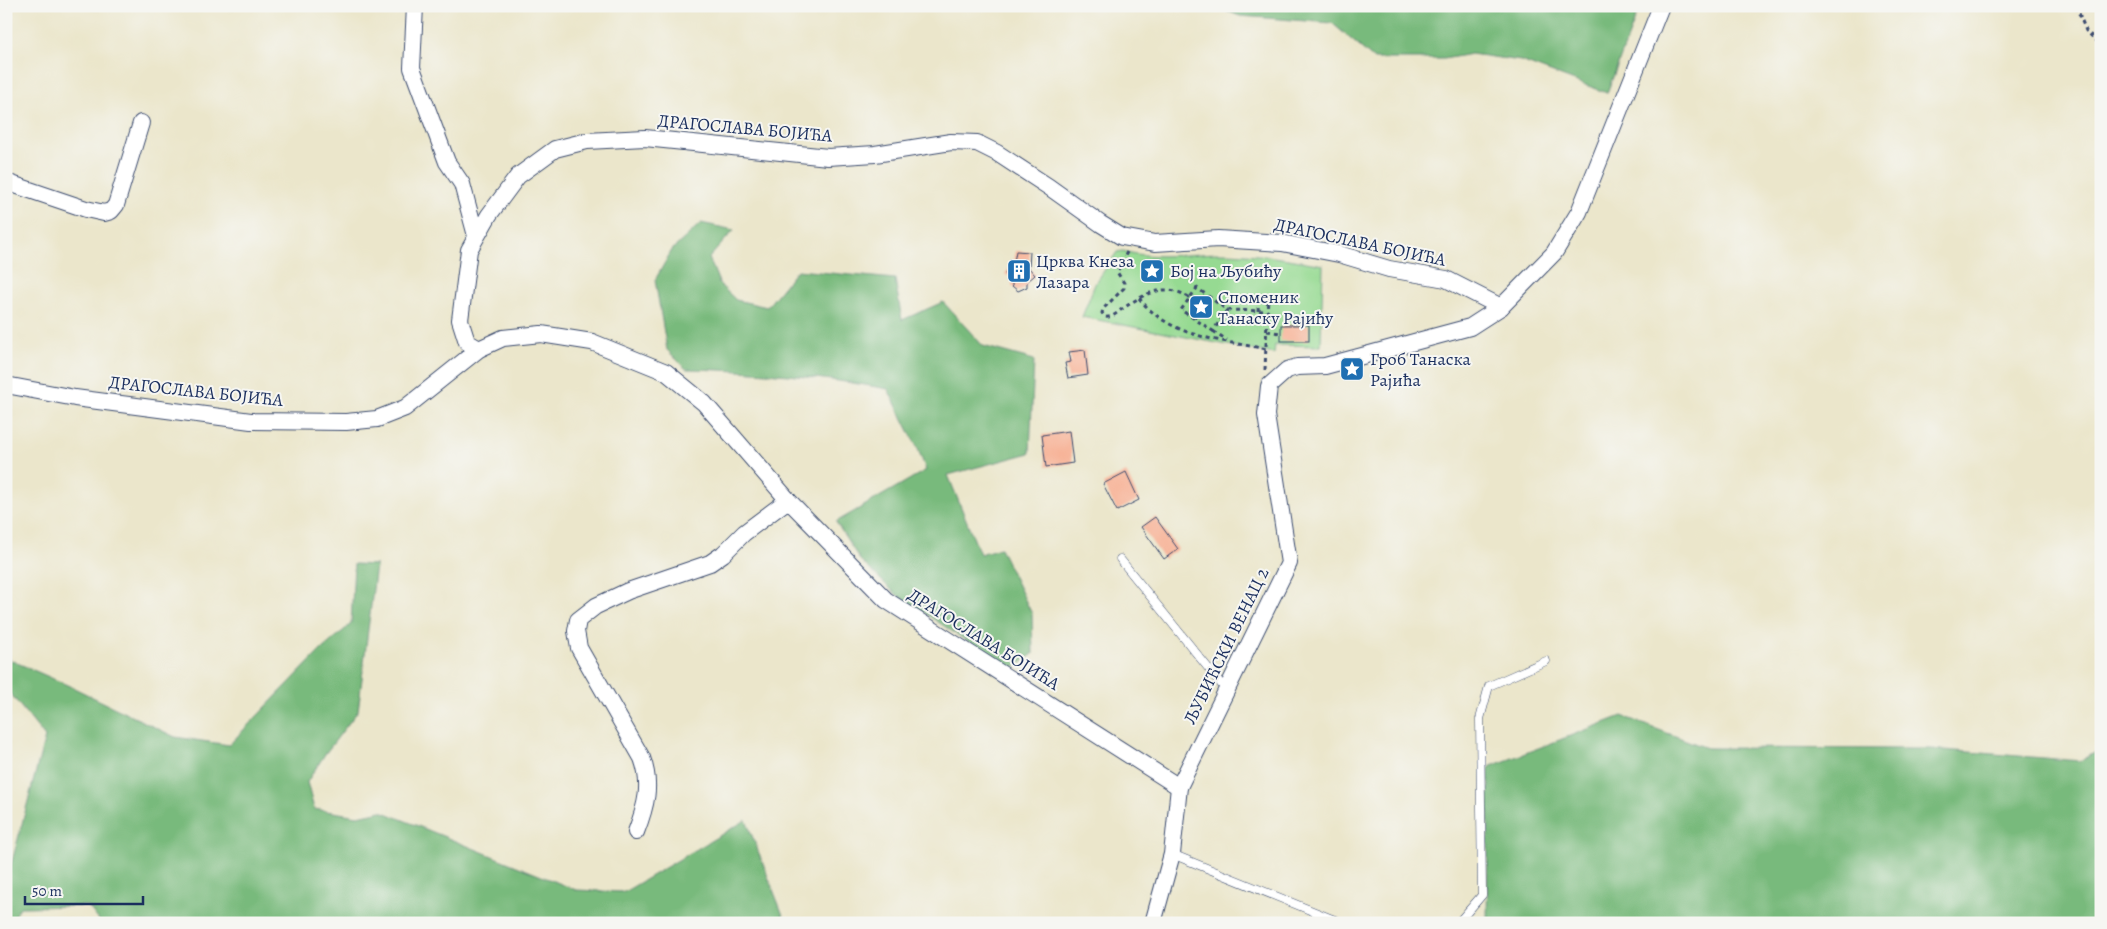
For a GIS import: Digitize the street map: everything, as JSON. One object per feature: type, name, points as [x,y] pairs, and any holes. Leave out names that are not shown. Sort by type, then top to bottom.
[{"type":"street","points":[[415,6],[412,68],[447,162],[462,184],[476,236]]},
{"type":"street","points":[[1269,386],[1287,370],[1297,367],[1325,366],[1470,327],[1501,307],[1554,253],[1579,212],[1661,6]]},
{"type":"street","points":[[6,182],[86,209],[104,213],[111,211],[116,205],[141,123]]},
{"type":"street","name":"ДРАГОСЛАВА БОЈИЋА","points":[[480,349],[467,342],[460,320],[469,250],[476,236],[518,176],[555,149],[587,141],[645,138],[828,157],[875,154],[952,142],[977,144],[997,153],[1101,224],[1131,239],[1155,243],[1218,239],[1282,243],[1339,254],[1389,269],[1446,279],[1501,307]]},
{"type":"street","name":"ДРАГОСЛАВА БОЈИЋА","points":[[6,385],[75,398],[242,420],[346,422],[377,419],[405,408],[480,349],[503,338],[541,334],[592,342],[666,372],[704,403],[788,500],[886,600],[1179,786]]},
{"type":"street","name":"ЉУБИЋСКИ ВЕНАЦ 2","points":[[1153,923],[1172,854],[1179,786],[1289,563],[1266,415],[1269,386]]},
{"type":"street","points":[[636,832],[646,806],[648,794],[646,769],[642,758],[578,648],[576,631],[578,620],[596,606],[620,595],[710,562],[723,554],[744,534],[788,500]]},
{"type":"lane","points":[[1120,559],[1226,690]]},
{"type":"lane","points":[[1458,923],[1482,895],[1480,719],[1489,686],[1546,661]]},
{"type":"lane","points":[[1172,854],[1342,923]]},
{"type":"path","points":[[2076,6],[2086,31],[2101,45]]},
{"type":"path","points":[[1131,239],[1117,272],[1124,288],[1103,309],[1103,315],[1110,318],[1139,298],[1168,289],[1190,298]]},
{"type":"path","points":[[1229,342],[1181,310],[1197,288],[1226,310],[1268,311]]},
{"type":"path","points":[[1258,311],[1259,294]]},
{"type":"path","points":[[1268,294],[1264,380],[1269,386]]},
{"type":"path","points":[[1203,306],[1209,297]]},
{"type":"path","points":[[1139,298],[1154,314],[1176,328],[1192,334],[1266,349]]},
{"type":"path","points":[[1194,318],[1200,310]]},
{"type":"path","points":[[1213,330],[1226,310]]},
{"type":"path","points":[[1267,332],[1280,333]]},
{"type":"green space","points":[[1214,6],[1640,6],[1607,93],[1521,61],[1471,54],[1444,59],[1374,59],[1332,23],[1240,16]]},
{"type":"green space","points":[[701,223],[734,230],[709,258],[720,285],[736,300],[767,307],[797,270],[895,279],[902,320],[943,302],[983,346],[1034,360],[1030,453],[948,475],[980,554],[1000,548],[1032,614],[1033,654],[1011,670],[897,595],[860,560],[836,522],[926,470],[918,449],[888,389],[787,375],[686,369],[667,350],[655,280],[672,250]]},
{"type":"green space","points":[[1123,251],[1159,256],[1219,253],[1246,254],[1323,265],[1321,346],[1275,345],[1274,354],[1082,317],[1095,284],[1117,252]]},
{"type":"green space","points":[[354,564],[376,565],[358,711],[325,754],[307,782],[314,809],[358,816],[381,811],[576,890],[624,892],[746,820],[786,923],[101,923],[88,906],[20,907],[10,923],[6,923],[6,884],[45,737],[9,692],[6,691],[6,658],[74,688],[175,737],[229,745],[321,650],[351,624]]},
{"type":"green space","points":[[1622,716],[1707,748],[1931,749],[2081,761],[2101,749],[2101,923],[1487,923],[1489,767]]},
{"type":"building","name":"Црква Кнеза Лазара","points":[[1016,251],[1030,252],[1029,268],[1035,275],[1027,282],[1027,287],[1018,291],[1012,286],[1012,278],[1005,274],[1014,262]]},
{"type":"building","points":[[1281,325],[1309,325],[1309,341],[1281,341]]},
{"type":"building","points":[[1085,350],[1088,375],[1068,378],[1065,363],[1071,362],[1069,352]]},
{"type":"building","points":[[1069,431],[1073,463],[1046,467],[1042,435]]},
{"type":"building","points":[[1126,472],[1139,500],[1117,511],[1103,484]]},
{"type":"building","points":[[1155,517],[1178,549],[1164,559],[1141,527]]},
{"type":"place","name":"Црква Кнеза Лазара","points":[[1019,271]]},
{"type":"place","name":"Бој на Љубићу","points":[[1152,271]]},
{"type":"place","name":"Споменик Танаску Рајићу","points":[[1201,307]]},
{"type":"place","name":"Гроб Танаска Рајића","points":[[1352,369]]}]
